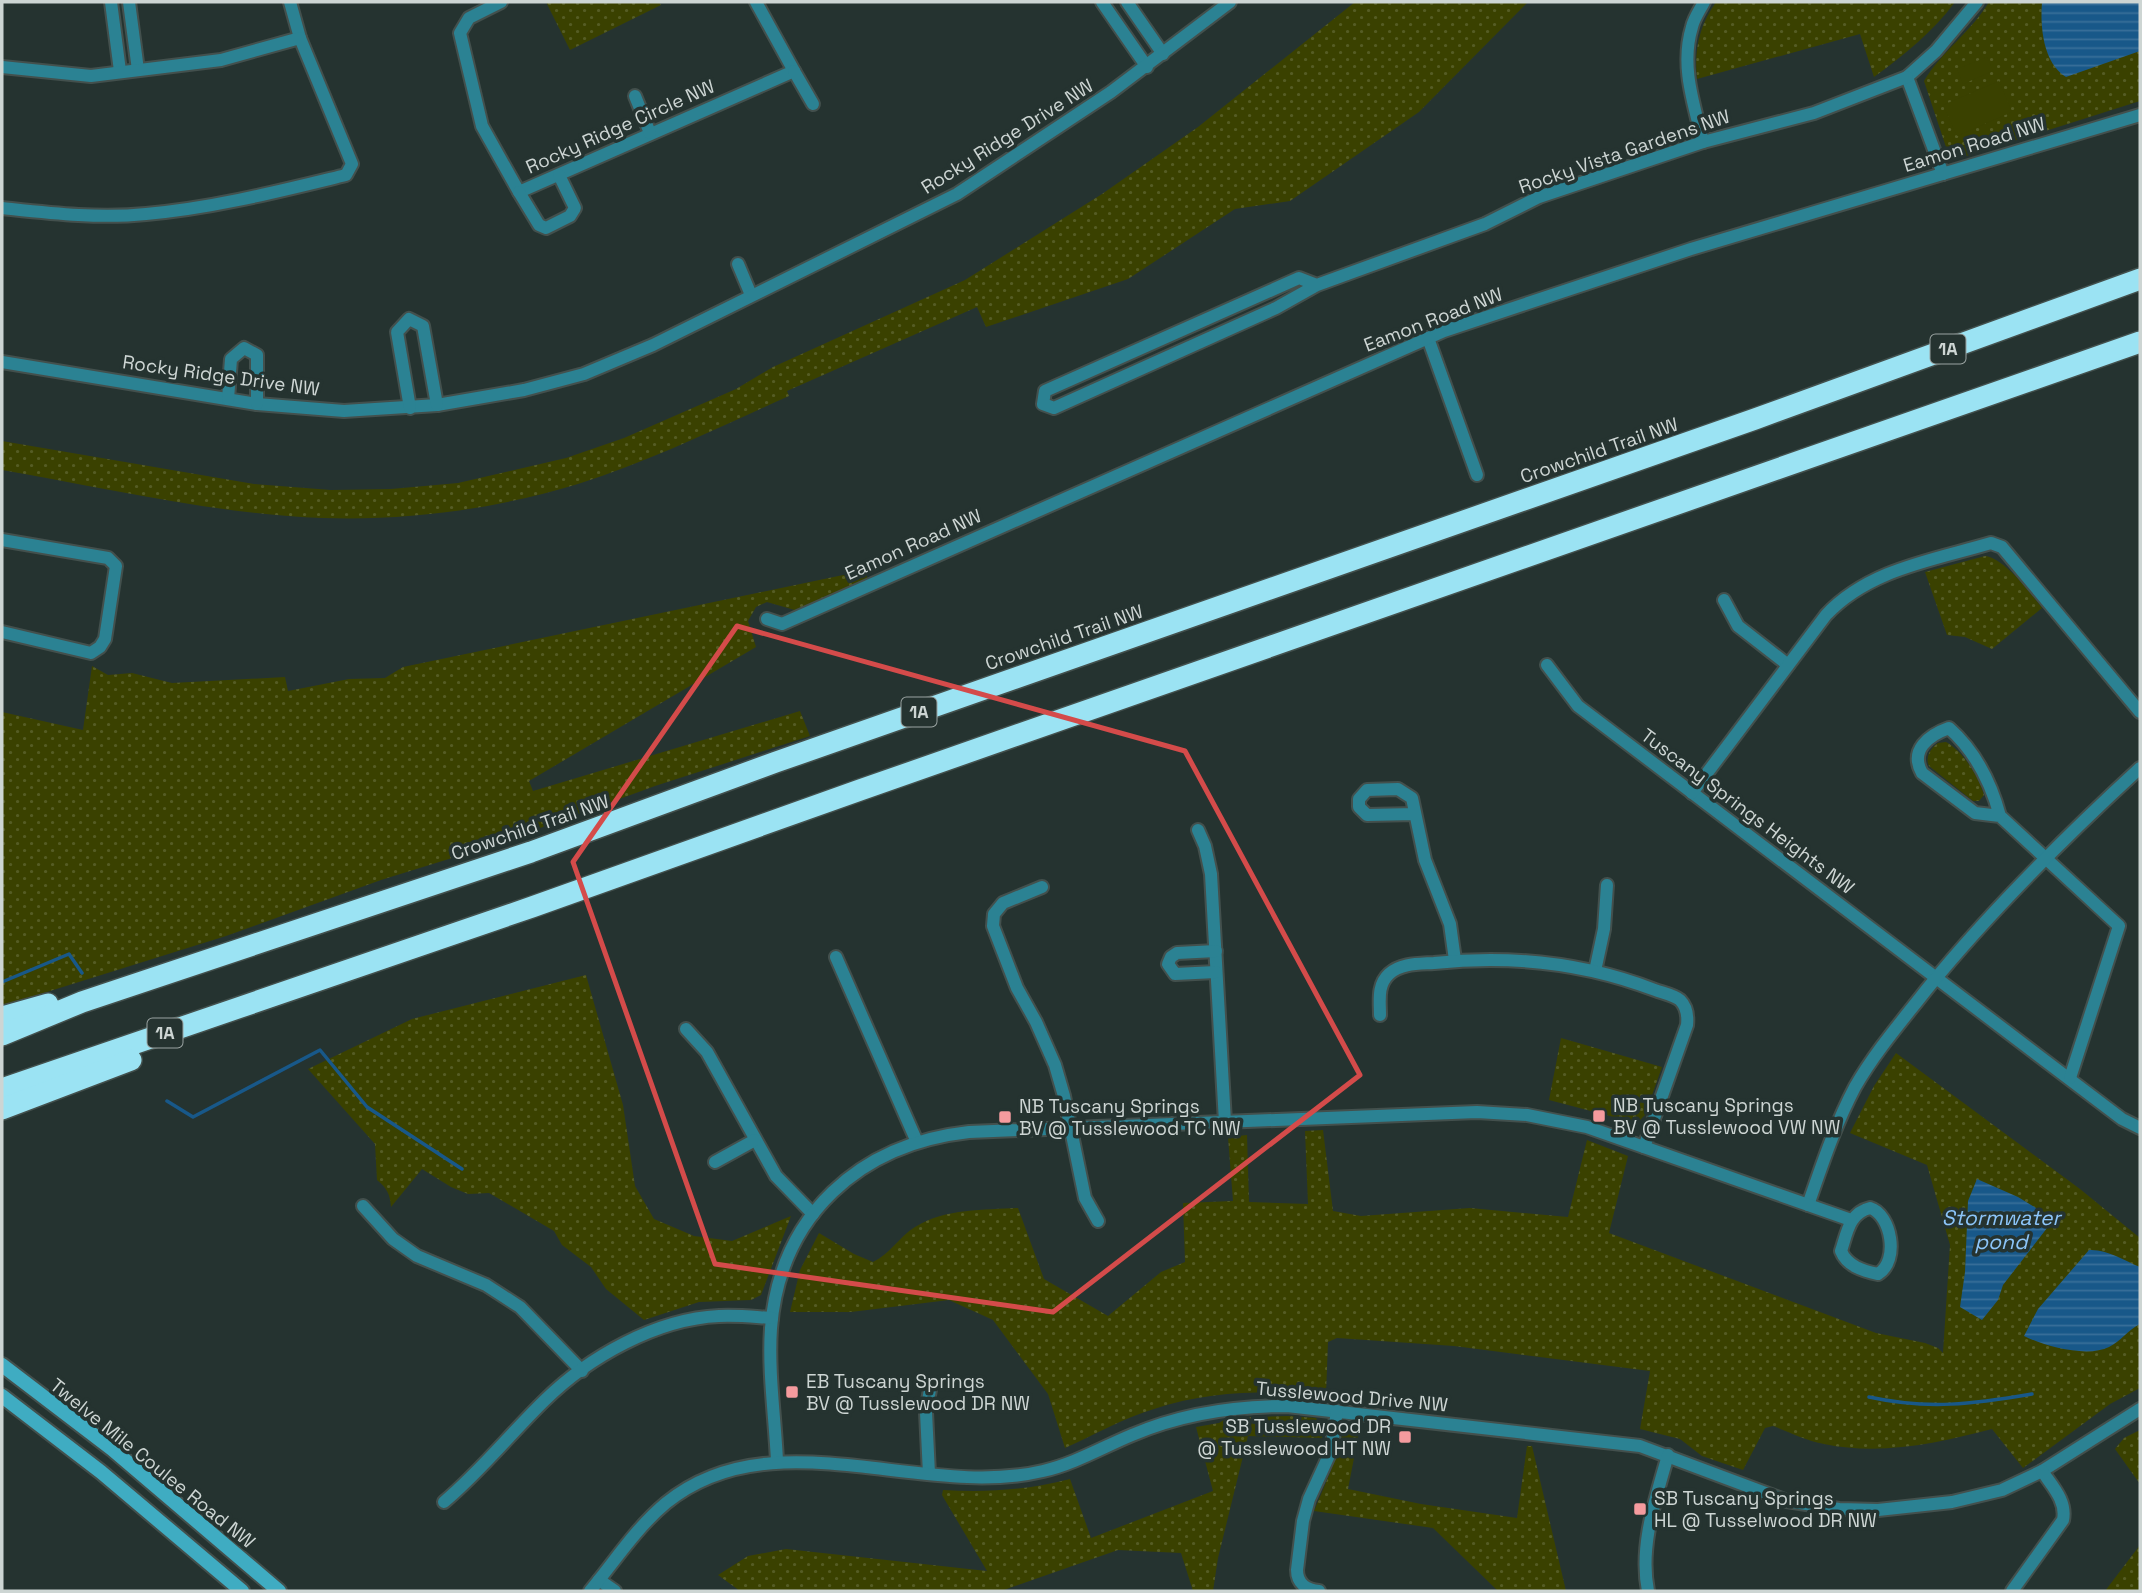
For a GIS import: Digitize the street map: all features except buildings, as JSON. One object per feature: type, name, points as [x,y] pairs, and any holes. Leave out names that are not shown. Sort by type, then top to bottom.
[{"type":"highway","name":"Crowchild Trail NW","points":[[2,1035],[82,1002],[531,852],[776,762],[1730,428],[2135,279]]},
{"type":"highway","name":"1A","points":[[2,1089],[329,978],[2140,342]]},
{"type":"highway","points":[[2,1109],[308,993],[329,978]]},
{"type":"highway","points":[[2,1017],[40,1005],[82,1002]]},
{"type":"street","points":[[110,2],[120,71]]},
{"type":"street","points":[[128,2],[138,70]]},
{"type":"street","points":[[2,208],[65,215],[144,215],[217,205],[346,175],[352,164],[300,38],[290,2]]},
{"type":"street","name":"Rocky Ridge Circle NW","points":[[502,2],[469,18],[460,33],[482,126],[519,192],[794,71]]},
{"type":"street","points":[[756,2],[813,104]]},
{"type":"street","points":[[1102,2],[1147,67]]},
{"type":"street","points":[[1127,2],[1163,54]]},
{"type":"street","name":"Rocky Ridge Drive NW","points":[[2,362],[257,404],[344,411],[437,405],[524,390],[584,374],[653,345],[957,194],[1147,67],[1230,2]]},
{"type":"street","points":[[1703,142],[1689,86],[1687,58],[1692,26],[1704,2]]},
{"type":"street","points":[[1943,174],[1907,77],[1936,51],[1977,2]]},
{"type":"street","points":[[2,67],[90,76],[221,60],[300,38]]},
{"type":"street","name":"Rocky Vista Gardens NW","points":[[1317,285],[1299,278],[1045,391],[1043,404],[1054,408],[1276,308],[1317,285],[1485,224],[1539,197],[1703,142],[1814,113],[1907,77]]},
{"type":"street","points":[[635,96],[650,133]]},
{"type":"street","name":"Eamon Road NW","points":[[767,619],[782,624],[1429,338],[1691,249],[2140,115]]},
{"type":"street","points":[[519,192],[539,225],[546,228],[570,216],[575,208],[559,175]]},
{"type":"street","points":[[738,264],[751,295]]},
{"type":"street","points":[[410,408],[397,332],[409,319],[423,326],[437,405]]},
{"type":"street","points":[[1429,338],[1477,475]]},
{"type":"street","points":[[228,399],[231,359],[244,348],[257,355],[257,404]]},
{"type":"street","points":[[2,540],[108,558],[116,566],[105,639],[100,647],[91,653],[2,632]]},
{"type":"street","points":[[1692,793],[1834,606],[1865,583],[1888,573],[1992,543],[2002,547],[2140,712]]},
{"type":"street","points":[[1724,600],[1738,625],[1788,665]]},
{"type":"street","name":"Tuscany Springs Heights NW","points":[[1547,664],[1578,706],[2122,1119],[2140,1128]]},
{"type":"street","points":[[2000,816],[1975,813],[1922,773],[1916,763],[1918,751],[1934,733],[1949,728],[1959,738],[1981,767],[1994,794],[2000,816],[2119,926],[2070,1078]]},
{"type":"street","points":[[1808,1205],[1837,1126],[1855,1087],[1887,1040],[1936,979],[2045,859],[2140,768]]},
{"type":"street","points":[[1415,814],[1427,867],[1450,924],[1455,960]]},
{"type":"street","points":[[1198,830],[1209,860],[1225,1122]]},
{"type":"street","points":[[1595,971],[1604,929],[1607,885]]},
{"type":"street","points":[[1042,887],[1003,903],[994,914],[993,926],[1017,988],[1055,1065],[1086,1198],[1098,1221]]},
{"type":"street","points":[[1216,951],[1177,953],[1171,957],[1168,964],[1175,974],[1216,972]]},
{"type":"street","points":[[836,957],[916,1142]]},
{"type":"street","points":[[1380,1015],[1379,992],[1390,973],[1407,965],[1455,960],[1540,962],[1595,971],[1677,998],[1687,1012],[1687,1025],[1644,1147]]},
{"type":"street","points":[[686,1029],[707,1052],[776,1176],[813,1214]]},
{"type":"street","points":[[777,1461],[772,1318],[780,1278],[788,1258],[813,1214],[842,1183],[864,1166],[916,1142],[969,1132],[1503,1113],[1561,1121],[1644,1147],[1851,1220]]},
{"type":"street","points":[[715,1162],[755,1140]]},
{"type":"street","points":[[363,1206],[393,1239],[417,1256],[486,1285],[520,1307],[582,1371]]},
{"type":"street","points":[[1870,1208],[1874,1208],[1879,1214],[1888,1231],[1891,1245],[1891,1257],[1884,1271],[1874,1273],[1844,1259],[1841,1251],[1851,1220],[1858,1212],[1870,1208]]},
{"type":"street","points":[[444,1502],[475,1474],[547,1398],[582,1371],[629,1343],[675,1324],[719,1316],[772,1318]]},
{"type":"street","name":"Twelve Mile Coulee Road NW","points":[[2,1365],[112,1449],[279,1591]]},
{"type":"street","points":[[929,1474],[926,1412],[931,1384]]},
{"type":"street","points":[[2,1396],[100,1472],[242,1591]]},
{"type":"street","name":"Tusslewood Drive NW","points":[[590,1591],[637,1532],[668,1501],[731,1469],[777,1461],[958,1478],[998,1478],[1044,1471],[1155,1426],[1194,1415],[1234,1408],[1287,1406],[1640,1446],[1787,1502],[1839,1509],[1898,1509],[1952,1502],[2001,1490],[2042,1471],[2139,1410]]},
{"type":"street","points":[[1319,1591],[1309,1590],[1303,1585],[1297,1570],[1303,1521],[1309,1499],[1331,1451],[1337,1411]]},
{"type":"street","points":[[1648,1591],[1646,1559],[1649,1529],[1668,1455]]},
{"type":"street","points":[[2012,1591],[2058,1531],[2063,1520],[2062,1501],[2042,1471]]},
{"type":"street","points":[[599,1580],[615,1591]]},
{"type":"highlighted area","points":[[737,626],[1185,751],[1360,1075],[1053,1312],[715,1264],[573,862]]},
{"type":"green space","points":[[546,2],[659,2],[661,5],[570,50]]},
{"type":"green space","points":[[1355,2],[1528,2],[1419,112],[1290,201],[1235,209],[1128,279],[986,327],[977,307],[787,391],[789,396],[605,475],[547,493],[484,507],[419,515],[322,518],[201,506],[2,470],[2,441],[254,484],[331,490],[391,489],[458,483],[566,458],[624,438],[736,389],[773,367],[965,280],[1102,194],[1198,127]]},
{"type":"green space","points":[[1716,2],[1955,2],[1918,42],[1874,77],[1860,34],[1697,79],[1699,39],[1705,20]]},
{"type":"green space","points":[[1989,2],[2140,2],[2140,101],[1960,158],[1947,150],[1924,81]]},
{"type":"green space","points":[[1987,57],[1993,71],[1963,84],[1957,69]]},
{"type":"green space","points":[[1999,81],[2012,112],[1957,136],[1943,105]]},
{"type":"green space","points":[[1985,556],[2008,569],[2042,608],[1992,649],[1965,637],[1947,635],[1925,572]]},
{"type":"green space","points":[[867,570],[867,580],[798,611],[767,602],[756,607],[748,621],[756,647],[529,781],[533,791],[800,711],[810,736],[655,786],[494,845],[381,880],[226,936],[2,1006],[2,712],[83,730],[92,666],[108,675],[132,673],[172,683],[285,677],[288,691],[349,679],[385,678],[403,667]]},
{"type":"green space","points":[[1946,742],[1964,758],[1978,780],[1984,795],[1979,801],[1973,801],[1929,766],[1928,756],[1931,751],[1938,743]]},
{"type":"green space","points":[[586,975],[623,1105],[635,1186],[654,1219],[694,1236],[732,1241],[791,1216],[761,1295],[751,1300],[699,1302],[644,1320],[606,1289],[591,1267],[562,1245],[554,1231],[489,1193],[468,1194],[422,1169],[391,1207],[387,1192],[377,1180],[375,1144],[308,1069],[412,1019]]},
{"type":"green space","points":[[1561,1038],[1662,1067],[1645,1115],[1637,1123],[1549,1100]]},
{"type":"green space","points":[[1896,1053],[2080,1189],[2140,1238],[2140,1388],[2110,1404],[2023,1468],[1992,1429],[1930,1443],[1867,1449],[1818,1443],[1773,1426],[1765,1428],[1743,1470],[1702,1456],[1680,1439],[1640,1429],[1650,1371],[1454,1346],[1337,1338],[1328,1342],[1326,1394],[1261,1392],[1197,1398],[1143,1413],[1065,1448],[1048,1394],[993,1320],[949,1300],[851,1312],[790,1312],[800,1270],[819,1233],[873,1262],[915,1227],[939,1216],[965,1211],[1018,1208],[1044,1279],[1108,1316],[1161,1272],[1185,1262],[1183,1203],[1233,1201],[1228,1137],[1247,1135],[1249,1202],[1308,1204],[1305,1131],[1323,1130],[1333,1211],[1361,1216],[1470,1208],[1568,1217],[1587,1140],[1628,1156],[1609,1233],[1876,1333],[1925,1343],[1943,1353],[1950,1245],[1927,1165],[1850,1133],[1874,1086]]},
{"type":"green space","points":[[1227,1418],[1316,1418],[1323,1429],[1322,1438],[1248,1436],[1218,1558],[1213,1591],[1193,1591],[1181,1553],[1118,1550],[1001,1591],[740,1591],[718,1575],[748,1556],[786,1549],[987,1571],[942,1495],[943,1490],[1006,1490],[1070,1479],[1091,1538],[1213,1491],[1196,1427],[1219,1423]]},
{"type":"green space","points":[[1360,1427],[1348,1489],[1421,1504],[1517,1518],[1527,1446],[1532,1446],[1566,1591],[1498,1591],[1433,1528],[1314,1511],[1342,1436],[1349,1429]]},
{"type":"green space","points":[[2140,1430],[2140,1484],[2115,1449],[2124,1438]]},
{"type":"green space","points":[[2140,1545],[2140,1591],[2105,1591]]},
{"type":"water","points":[[2042,2],[2140,2],[2140,51],[2066,77],[2058,71],[2048,54],[2043,33]]},
{"type":"water","name":"Stormwater pond","points":[[1977,1179],[2018,1197],[2054,1219],[2003,1285],[1998,1300],[1982,1320],[1960,1307],[1965,1272],[1968,1201]]},
{"type":"water","name":"Stormwater pond","points":[[2089,1250],[2109,1253],[2140,1267],[2140,1324],[2117,1342],[2100,1350],[2078,1351],[2054,1347],[2024,1336],[2038,1309]]},
{"type":"waterway","points":[[2,982],[69,954],[82,973]]},
{"type":"waterway","points":[[167,1101],[193,1117],[320,1050],[367,1107],[462,1169]]},
{"type":"waterway","points":[[1869,1397],[1911,1403],[1951,1404],[2032,1394]]},
{"type":"place","name":"NB Tuscany Springs BV @ Tusslewood VW NW","points":[[1599,1116]]},
{"type":"place","name":"NB Tuscany Springs BV @ Tusslewood TC NW","points":[[1005,1117]]},
{"type":"place","name":"EB Tuscany Springs BV @ Tusslewood DR NW","points":[[792,1392]]},
{"type":"place","name":"SB Tusslewood DR @ Tusslewood HT NW","points":[[1405,1437]]},
{"type":"place","name":"SB Tuscany Springs HL @ Tusselwood DR NW","points":[[1640,1509]]}]
